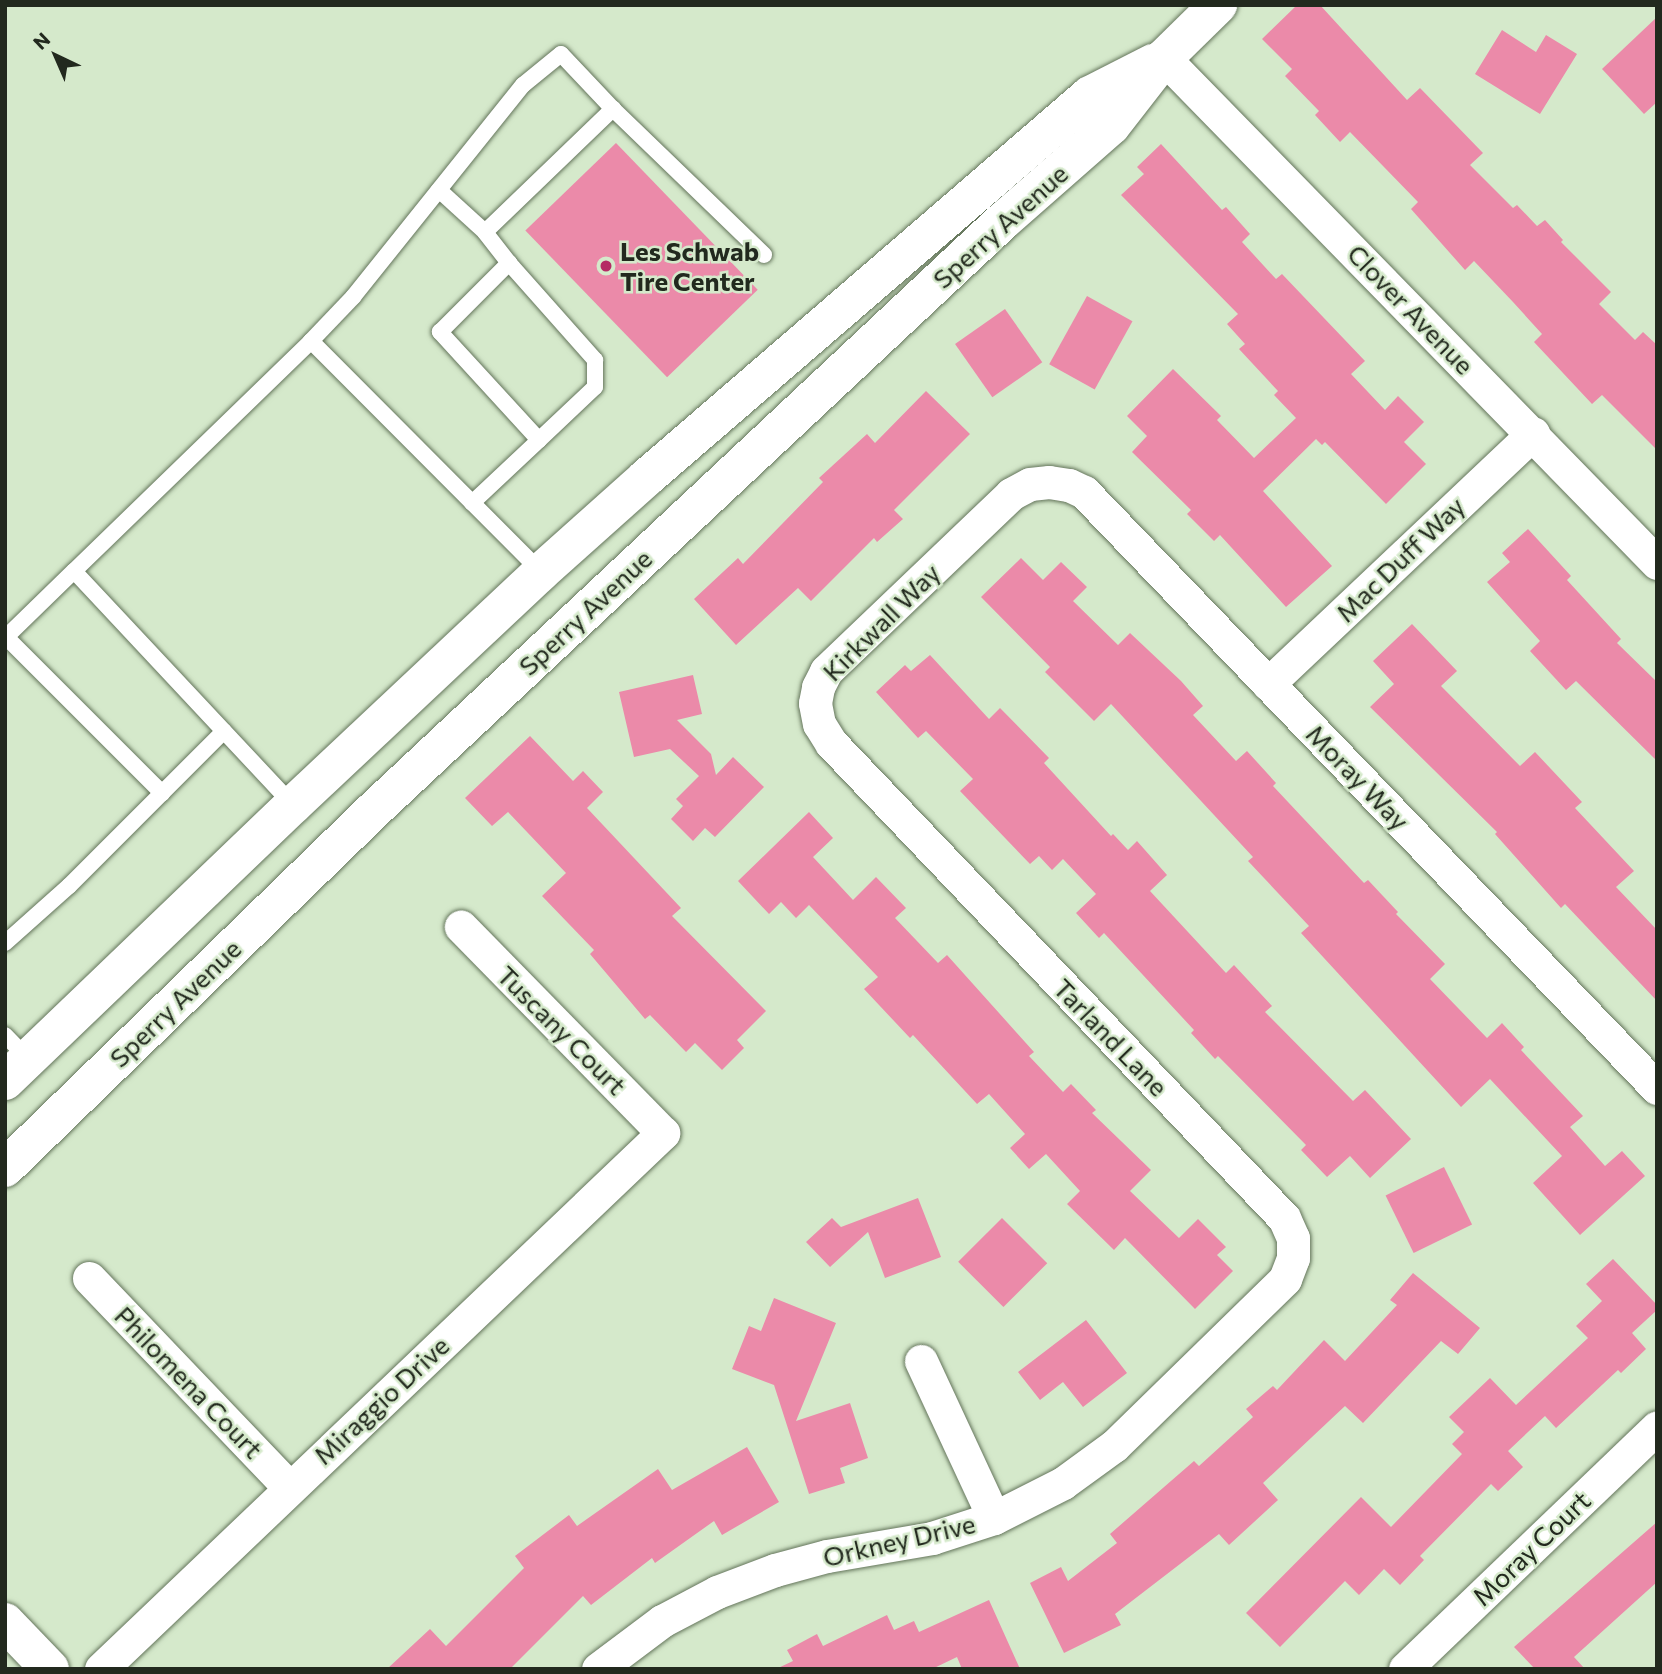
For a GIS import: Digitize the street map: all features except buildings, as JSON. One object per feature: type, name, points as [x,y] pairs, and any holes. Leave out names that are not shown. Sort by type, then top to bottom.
[{"type":"main road","name":"Sperry Avenue","points":[[5,1168],[396,790],[1004,220],[1111,126],[1164,58],[1219,5]]},
{"type":"main road","name":"Sperry Avenue","points":[[13,1059],[293,805],[541,572],[1090,95],[1164,58]]},
{"type":"main road","points":[[5,1622],[50,1669]]},
{"type":"street","name":"Clover Avenue","points":[[1164,58],[1657,563]]},
{"type":"street","name":"Mac Duff Way","points":[[1268,684],[1533,433]]},
{"type":"street","name":"Moray Way","points":[[1049,482],[1069,485],[1084,492],[1657,1088]]},
{"type":"street","name":"Kirkwall Way","points":[[909,825],[831,743],[819,723],[815,704],[818,687],[826,671],[1011,494],[1030,484],[1049,482]]},
{"type":"street","name":"Tarland Lane","points":[[909,825],[1283,1218],[1293,1238],[1293,1258]]},
{"type":"street","name":"Tuscany Court","points":[[461,928],[663,1133]]},
{"type":"street","name":"Miraggio Drive","points":[[101,1669],[663,1133]]},
{"type":"street","name":"Orkney Drive","points":[[598,1669],[662,1621],[717,1592],[775,1570],[827,1556],[932,1538],[994,1518],[1063,1483],[1114,1446],[1286,1279],[1293,1258]]},
{"type":"street","name":"Philomena Court","points":[[89,1278],[289,1487]]},
{"type":"street","points":[[921,1361],[994,1518]]},
{"type":"street","name":"Moray Court","points":[[1405,1669],[1657,1427]]},
{"type":"lane","points":[[162,793],[6,637],[353,297],[523,85],[561,54],[613,109],[764,255]]},
{"type":"lane","points":[[485,232],[613,109]]},
{"type":"lane","points":[[439,190],[485,232],[595,360],[595,387],[472,503]]},
{"type":"lane","points":[[509,263],[440,332],[539,440]]},
{"type":"lane","points":[[311,341],[541,572]]},
{"type":"lane","points":[[74,571],[293,805]]},
{"type":"lane","points":[[7,938],[69,886],[224,731]]},
{"type":"place","name":"Les Schwab Tire Center","points":[[606,266]]}]
